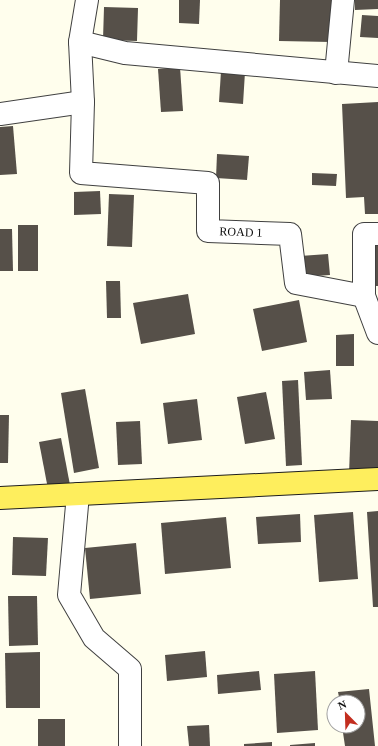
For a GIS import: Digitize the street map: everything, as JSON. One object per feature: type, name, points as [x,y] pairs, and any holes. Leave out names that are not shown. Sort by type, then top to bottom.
[{"type":"main road","points":[[0,498],[378,479]]},
{"type":"street","name":"ROAD 1","points":[[87,0],[80,42],[83,102],[81,174],[208,183],[208,231],[290,234],[296,283],[364,296]]},
{"type":"street","points":[[336,72],[343,0]]},
{"type":"street","points":[[80,42],[125,53],[378,76]]},
{"type":"street","points":[[0,114],[83,102]]},
{"type":"street","points":[[378,234],[364,234],[364,296],[378,334]]},
{"type":"street","points":[[78,494],[68,595],[94,638],[130,669],[130,746]]},
{"type":"building","points":[[179,0],[200,0],[199,24],[179,23]]},
{"type":"building","points":[[280,0],[332,0],[331,42],[279,41]]},
{"type":"building","points":[[355,0],[378,0],[378,9],[355,10]]},
{"type":"building","points":[[104,7],[138,8],[137,41],[103,40]]},
{"type":"building","points":[[362,15],[378,16],[378,38],[360,37]]},
{"type":"building","points":[[180,67],[183,111],[161,112],[158,69]]},
{"type":"building","points":[[221,71],[245,72],[243,104],[219,102]]},
{"type":"building","points":[[378,102],[378,214],[365,214],[364,197],[346,198],[342,104]]},
{"type":"building","points":[[13,126],[17,174],[0,175],[0,127]]},
{"type":"building","points":[[217,154],[249,156],[247,180],[216,178]]},
{"type":"building","points":[[312,173],[337,174],[336,186],[312,185]]},
{"type":"building","points":[[100,191],[101,214],[74,215],[74,192]]},
{"type":"building","points":[[109,194],[134,195],[132,247],[107,246]]},
{"type":"building","points":[[18,225],[38,225],[38,271],[18,271]]},
{"type":"building","points":[[0,229],[12,229],[13,271],[0,271]]},
{"type":"building","points":[[372,246],[378,246],[378,286],[372,286]]},
{"type":"building","points":[[328,254],[330,275],[301,277],[300,256]]},
{"type":"building","points":[[106,281],[120,281],[121,318],[107,318]]},
{"type":"building","points":[[188,294],[195,334],[141,344],[133,303]]},
{"type":"building","points":[[299,300],[307,342],[262,351],[253,309]]},
{"type":"building","points":[[354,334],[354,366],[336,366],[336,335]]},
{"type":"building","points":[[330,370],[332,399],[306,400],[304,372]]},
{"type":"building","points":[[298,380],[302,465],[286,466],[282,381]]},
{"type":"building","points":[[85,389],[99,468],[74,473],[61,393]]},
{"type":"building","points":[[266,392],[275,439],[245,444],[237,397]]},
{"type":"building","points":[[197,399],[202,440],[168,444],[163,403]]},
{"type":"building","points":[[0,415],[9,415],[8,463],[0,463]]},
{"type":"building","points":[[351,420],[378,421],[378,474],[349,474]]},
{"type":"building","points":[[140,421],[142,464],[118,465],[116,422]]},
{"type":"building","points":[[61,438],[70,485],[48,489],[39,442]]},
{"type":"building","points":[[378,511],[378,607],[373,607],[367,512]]},
{"type":"building","points":[[353,512],[358,579],[319,582],[314,515]]},
{"type":"building","points":[[300,514],[301,542],[258,544],[256,517]]},
{"type":"building","points":[[226,517],[231,568],[165,574],[161,523]]},
{"type":"building","points":[[13,537],[48,538],[46,576],[12,575]]},
{"type":"building","points":[[136,543],[141,594],[90,599],[85,548]]},
{"type":"building","points":[[8,596],[37,596],[38,645],[9,646]]},
{"type":"building","points":[[205,651],[207,677],[167,681],[165,655]]},
{"type":"building","points":[[40,652],[40,708],[6,708],[5,653]]},
{"type":"building","points":[[259,671],[261,690],[218,694],[217,675]]},
{"type":"building","points":[[315,671],[318,730],[277,733],[274,674]]},
{"type":"building","points":[[369,689],[375,746],[345,746],[343,734],[366,734],[366,694],[338,694],[338,692]]},
{"type":"building","points":[[38,719],[65,719],[65,746],[38,746]]},
{"type":"building","points":[[209,725],[210,746],[189,746],[187,726]]},
{"type":"building","points":[[272,742],[272,746],[244,746],[244,744]]},
{"type":"building","points":[[315,743],[315,746],[290,746],[290,745]]}]
